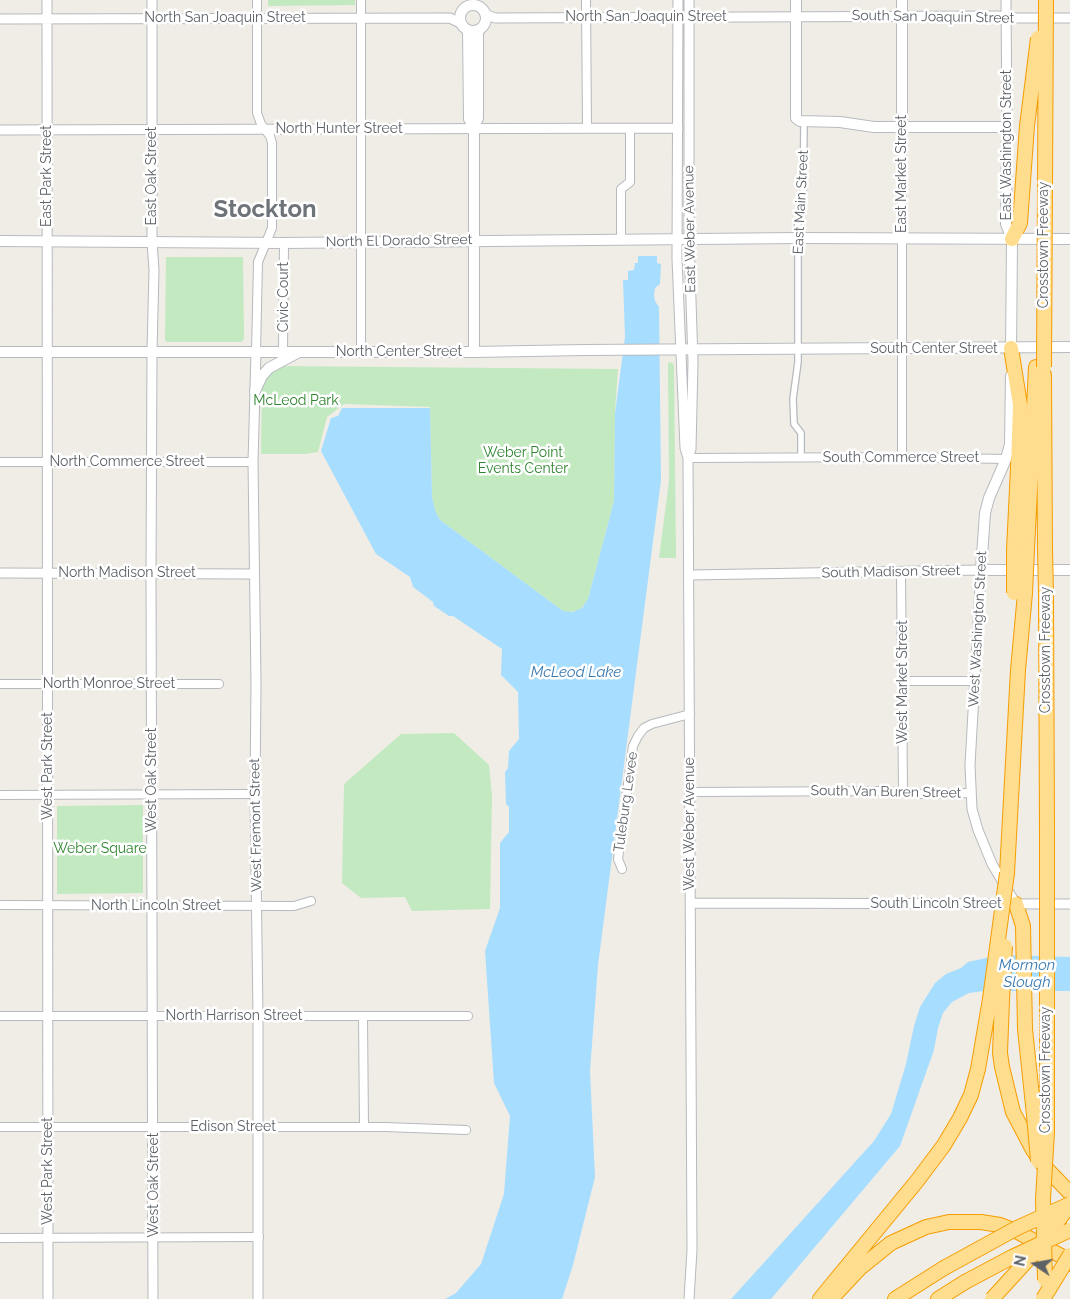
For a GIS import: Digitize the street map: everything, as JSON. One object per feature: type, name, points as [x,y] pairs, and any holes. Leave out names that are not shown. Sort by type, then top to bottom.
[{"type":"highway","points":[[1012,240],[1020,223],[1027,126],[1038,37],[1046,0]]},
{"type":"highway","name":"Crosstown Freeway","points":[[1044,1299],[1043,1198],[1047,1132],[1046,550],[1040,367],[1046,0]]},
{"type":"highway","points":[[820,1299],[917,1181],[960,1118],[971,1095],[996,999],[1007,920],[1007,873],[1018,670],[1021,550],[1018,468],[1020,405],[1011,348]]},
{"type":"highway","points":[[1021,550],[1040,367]]},
{"type":"highway","points":[[1016,904],[1023,926],[1025,1029],[1043,1198]]},
{"type":"highway","points":[[996,999],[1000,1054],[1004,1080],[1013,1112],[1032,1150],[1048,1171],[1070,1193]]},
{"type":"highway","points":[[895,1299],[944,1268],[1017,1228],[1070,1205]]},
{"type":"highway","points":[[992,1299],[1034,1254],[1070,1205]]},
{"type":"highway","points":[[831,1299],[860,1268],[891,1243],[926,1227],[949,1222],[981,1222],[1000,1225],[1018,1232],[1052,1251],[1070,1264]]},
{"type":"highway","points":[[938,1299],[1012,1257],[1070,1230]]},
{"type":"highway","points":[[1044,1299],[1070,1255]]},
{"type":"main road","name":"East Main Street","points":[[796,0],[796,118],[804,122]]},
{"type":"main road","name":"East Market Street","points":[[902,0],[902,127]]},
{"type":"main road","points":[[473,15],[478,119],[474,128],[474,352]]},
{"type":"main road","points":[[804,122],[840,122],[874,127],[1007,127]]},
{"type":"main road","name":"East Washington Street","points":[[1007,127],[1006,224],[1012,240],[1011,348]]},
{"type":"main road","name":"North El Dorado Street","points":[[0,240],[284,243],[798,238],[1070,239]]},
{"type":"main road","name":"South Center Street","points":[[798,349],[1070,347]]},
{"type":"main road","name":"West Washington Street","points":[[981,570],[985,513],[1010,444],[1011,348]]},
{"type":"main road","name":"North Center Street","points":[[0,352],[474,352],[798,349]]},
{"type":"main road","points":[[255,391],[262,376],[269,368],[300,352]]},
{"type":"main road","name":"South Madison Street","points":[[981,570],[1070,570]]},
{"type":"street","name":"East Park Street","points":[[47,0],[48,352]]},
{"type":"street","name":"East Oak Street","points":[[152,0],[152,242],[154,270],[152,351]]},
{"type":"street","points":[[256,352],[258,262],[272,228],[272,143],[257,113],[257,0]]},
{"type":"street","points":[[361,0],[361,352]]},
{"type":"street","points":[[586,0],[586,128]]},
{"type":"street","name":"East Weber Avenue","points":[[678,0],[677,239],[681,350]]},
{"type":"street","name":"East Weber Avenue","points":[[688,458],[691,449],[693,349],[689,239],[689,0]]},
{"type":"street","name":"East Washington Street","points":[[1006,0],[1007,127]]},
{"type":"street","name":"North San Joaquin Street","points":[[0,19],[450,18],[473,15],[496,18],[797,16]]},
{"type":"street","name":"South San Joaquin Street","points":[[797,16],[1070,18]]},
{"type":"street","name":"East Main Street","points":[[798,458],[801,433],[794,426],[793,399],[798,366],[798,220],[802,214],[803,207],[804,122]]},
{"type":"street","name":"East Market Street","points":[[902,127],[902,349]]},
{"type":"street","points":[[621,239],[621,189],[630,182],[630,128]]},
{"type":"street","name":"North Hunter Street","points":[[0,130],[678,128]]},
{"type":"street","name":"Civic Court","points":[[283,352],[284,243]]},
{"type":"street","points":[[902,349],[902,457]]},
{"type":"street","name":"West Weber Avenue","points":[[681,350],[685,448],[688,458],[689,575],[692,1250],[689,1299]]},
{"type":"street","name":"West Oak Street","points":[[152,351],[153,1299]]},
{"type":"street","name":"West Park Street","points":[[48,352],[48,1299]]},
{"type":"street","name":"West Fremont Street","points":[[256,352],[253,462],[258,1016],[258,1299]]},
{"type":"street","points":[[688,458],[798,458]]},
{"type":"street","name":"South Commerce Street","points":[[798,458],[1006,459]]},
{"type":"street","name":"North Commerce Street","points":[[0,462],[253,462]]},
{"type":"street","name":"South Madison Street","points":[[689,575],[901,573],[981,570]]},
{"type":"street","name":"West Washington Street","points":[[981,570],[970,766],[972,809],[978,830],[992,864],[1016,904]]},
{"type":"street","name":"North Madison Street","points":[[0,573],[254,574]]},
{"type":"street","name":"West Market Street","points":[[901,573],[903,792]]},
{"type":"street","points":[[902,681],[975,681]]},
{"type":"street","name":"North Monroe Street","points":[[0,684],[219,684]]},
{"type":"street","name":"Tuleburg Levee","points":[[622,869],[618,859],[633,746],[644,728],[690,714]]},
{"type":"street","name":"South Van Buren Street","points":[[690,792],[971,793]]},
{"type":"street","points":[[0,795],[255,794]]},
{"type":"street","name":"North Lincoln Street","points":[[0,906],[294,906],[311,901]]},
{"type":"street","name":"South Lincoln Street","points":[[691,903],[1070,904]]},
{"type":"street","name":"North Harrison Street","points":[[0,1016],[468,1016]]},
{"type":"street","points":[[362,1016],[364,1127]]},
{"type":"street","name":"Edison Street","points":[[0,1127],[258,1126],[466,1130]]},
{"type":"street","points":[[0,1238],[258,1237]]},
{"type":"green space","points":[[268,0],[355,0],[355,5],[268,6]]},
{"type":"green space","points":[[166,257],[243,257],[244,339],[241,342],[167,342],[165,340]]},
{"type":"green space","points":[[668,362],[673,363],[674,366],[676,558],[659,558],[669,481]]},
{"type":"green space","name":"Weber Point Events Center","points":[[276,366],[618,369],[615,413],[614,501],[588,599],[585,604],[578,611],[563,611],[440,520],[432,497],[430,407],[344,404],[327,417],[318,452],[305,454],[261,454],[262,387],[268,374]]},
{"type":"green space","points":[[454,733],[489,765],[492,796],[490,909],[412,911],[405,897],[361,898],[342,883],[344,784],[401,734]]},
{"type":"green space","name":"Weber Square","points":[[143,805],[143,893],[57,894],[57,806]]},
{"type":"water","name":"McLeod Lake","points":[[638,256],[657,256],[657,263],[661,264],[660,284],[655,288],[654,295],[659,307],[661,480],[598,965],[590,1071],[595,1177],[573,1265],[562,1299],[445,1299],[456,1293],[481,1264],[504,1194],[510,1116],[494,1083],[485,951],[500,908],[500,843],[509,832],[509,807],[506,804],[505,772],[508,768],[509,751],[519,739],[518,692],[501,675],[502,649],[453,616],[449,616],[434,606],[433,602],[413,587],[410,577],[376,554],[321,451],[331,418],[338,416],[342,408],[430,408],[432,497],[440,520],[563,611],[573,612],[582,608],[588,599],[614,501],[615,413],[625,337],[623,280],[628,280],[628,271],[634,270],[635,263],[638,263]]},
{"type":"water","name":"Mormon Slough","points":[[1000,955],[1070,957],[1070,991],[984,991],[969,993],[952,1002],[943,1013],[934,1050],[900,1146],[771,1299],[731,1299],[874,1141],[891,1114],[920,1007],[935,983],[946,974],[961,968],[968,962]]},
{"type":"district","name":"Stockton","points":[[265,210]]},
{"type":"park label","name":"McLeod Park","points":[[296,401]]}]
